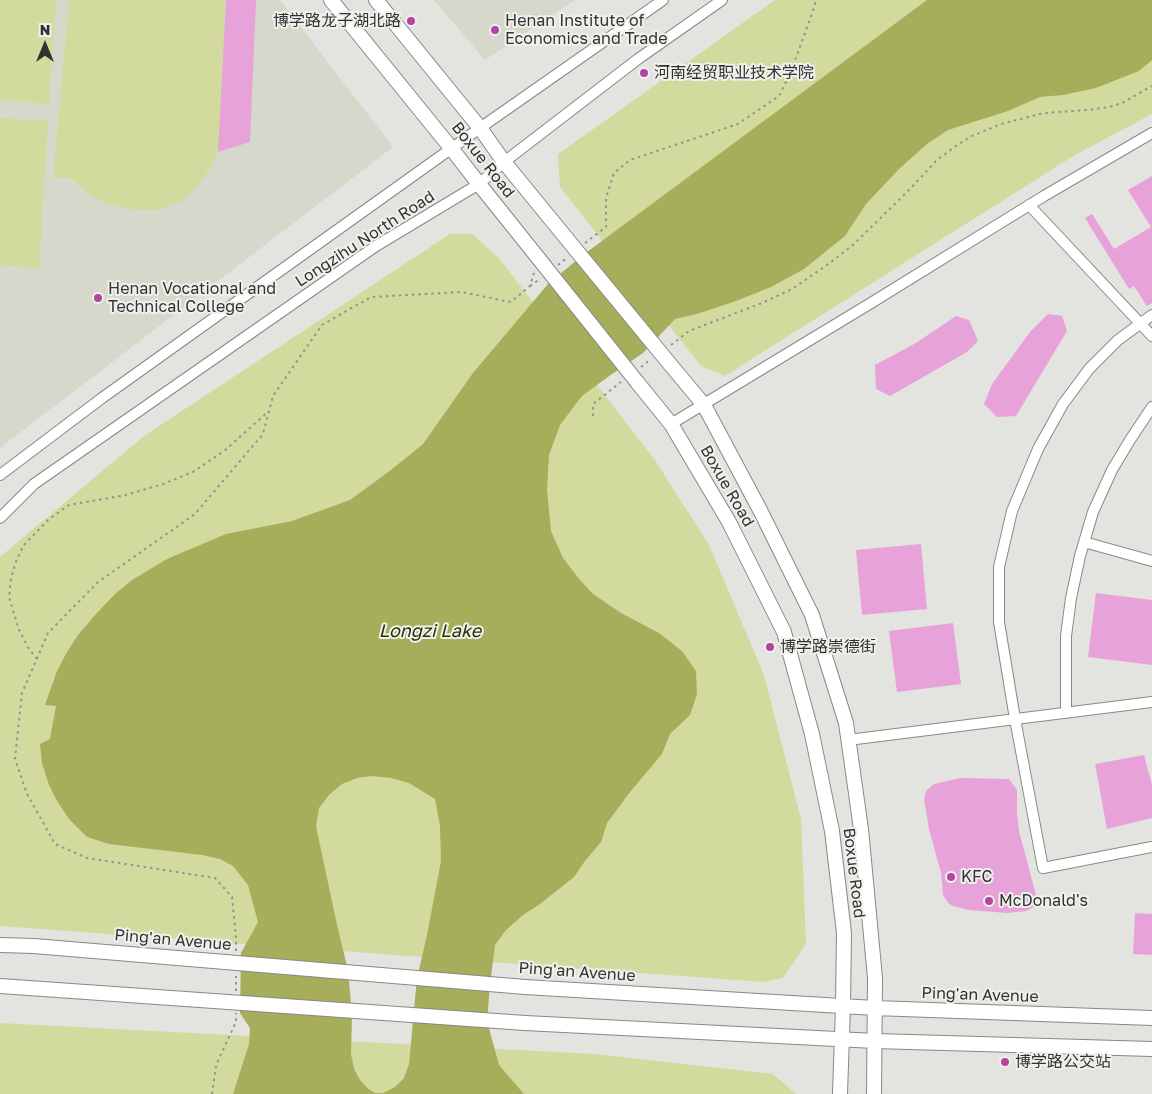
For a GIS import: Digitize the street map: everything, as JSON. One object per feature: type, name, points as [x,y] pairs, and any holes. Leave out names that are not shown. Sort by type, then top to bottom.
[{"type":"main road","name":"Boxue Road","points":[[331,0],[539,259],[637,376],[671,424],[729,522],[784,632],[812,734],[832,831],[844,933],[840,1094]]},
{"type":"main road","name":"Boxue Road","points":[[376,0],[480,128],[504,162],[704,406],[760,510],[812,615],[846,723],[862,839],[875,978],[874,1094]]},
{"type":"main road","name":"Ping'an Avenue","points":[[0,945],[231,959],[525,987],[875,1008],[1152,1018]]},
{"type":"main road","points":[[0,986],[525,1023],[841,1040],[1152,1049]]},
{"type":"street","name":"Longzihu North Road","points":[[0,475],[102,398],[451,148],[662,0]]},
{"type":"street","name":"Longzihu North Road","points":[[0,518],[34,484],[376,246],[479,184],[504,162],[638,59],[722,0]]},
{"type":"street","points":[[671,424],[704,406],[1029,205],[1152,133]]},
{"type":"street","points":[[1029,205],[1152,336]]},
{"type":"street","points":[[1152,315],[1118,340],[1089,369],[1063,404],[1038,449],[1012,511],[999,567],[999,622],[1014,720],[1043,868],[1152,847]]},
{"type":"street","points":[[1066,713],[1066,636],[1071,598],[1084,542],[1093,512],[1112,470],[1152,407]]},
{"type":"street","points":[[1084,542],[1152,561]]},
{"type":"street","points":[[848,740],[1152,702]]},
{"type":"path","points":[[584,244],[606,226],[606,198],[614,173],[630,160],[738,124],[779,96],[790,74],[814,11],[816,0]]},
{"type":"path","points":[[666,348],[688,331],[769,300],[792,289],[820,270],[853,245],[936,161],[972,136],[1002,124],[1044,113],[1088,110],[1122,103],[1152,86]]},
{"type":"path","points":[[553,268],[568,256]]},
{"type":"path","points":[[530,286],[539,259]]},
{"type":"path","points":[[231,959],[236,937],[232,897],[215,878],[87,858],[55,844],[27,794],[15,759],[22,693],[36,658],[48,633],[98,582],[195,514],[263,434],[273,396],[322,325],[371,297],[461,292],[511,302],[545,274]]},
{"type":"path","points":[[637,376],[652,359]]},
{"type":"path","points":[[593,416],[593,404],[622,382]]},
{"type":"path","points":[[36,658],[18,630],[9,597],[10,579],[24,546],[48,520],[69,505],[126,495],[194,472],[224,451],[269,412]]},
{"type":"path","points":[[212,1094],[216,1065],[236,1022],[233,1003],[236,975]]},
{"type":"shaded area","name":"Henan Vocational and Technical College","points":[[0,0],[280,0],[393,147],[0,448]]},
{"type":"shaded area","points":[[0,0],[56,0],[49,104],[0,100]]},
{"type":"shaded area","points":[[69,0],[225,0],[220,144],[212,165],[196,188],[181,201],[158,210],[133,210],[106,204],[84,191],[71,178],[53,178]]},
{"type":"shaded area","name":"Henan Institute of Economics and Trade","points":[[434,0],[575,0],[485,60]]},
{"type":"shaded area","points":[[775,0],[1152,0],[1152,114],[1075,155],[725,376],[701,366],[560,187],[558,154]]},
{"type":"shaded area","points":[[0,118],[48,121],[39,268],[0,265]]},
{"type":"shaded area","points":[[450,234],[472,234],[498,257],[655,460],[709,545],[764,675],[801,819],[806,944],[783,978],[763,982],[0,926],[0,557],[144,436]]},
{"type":"shaded area","points":[[0,1023],[595,1054],[773,1074],[796,1094],[0,1094]]},
{"type":"water","name":"Longzi Lake","points":[[927,0],[1152,0],[1152,60],[1139,71],[1096,88],[1063,95],[1040,97],[1008,111],[948,130],[927,144],[899,169],[866,204],[845,236],[804,269],[771,287],[736,301],[675,319],[643,353],[582,396],[560,425],[549,455],[547,490],[551,531],[563,558],[593,594],[621,613],[659,633],[682,651],[696,671],[697,694],[690,715],[670,734],[662,754],[607,823],[601,842],[574,877],[523,915],[506,930],[495,945],[487,1021],[499,1065],[524,1094],[233,1094],[249,1044],[250,1028],[240,1013],[241,953],[258,922],[248,885],[233,866],[220,859],[202,855],[109,844],[87,837],[69,819],[49,785],[42,763],[40,744],[50,739],[56,706],[45,705],[57,671],[78,635],[115,594],[132,580],[167,559],[226,534],[292,521],[350,500],[391,470],[423,444],[473,373],[548,284],[583,255]],"holes":[[[371,776],[391,778],[409,783],[435,799],[440,826],[441,861],[417,978],[409,1064],[404,1078],[395,1087],[383,1093],[375,1093],[368,1089],[360,1080],[354,1069],[351,1054],[352,1015],[348,970],[316,826],[319,808],[329,795],[342,784],[357,778]]]},
{"type":"building","points":[[226,0],[256,0],[250,142],[218,152]]},
{"type":"building","points":[[1152,176],[1152,303],[1147,306],[1134,286],[1129,289],[1085,218],[1092,214],[1114,249],[1151,227],[1128,190]]},
{"type":"building","points":[[1048,314],[1062,316],[1067,331],[1016,416],[997,417],[984,404],[992,384],[1030,332]]},
{"type":"building","points":[[956,316],[969,320],[978,341],[967,352],[890,396],[876,389],[875,365],[916,343]]},
{"type":"building","points":[[921,544],[927,609],[862,615],[856,550]]},
{"type":"building","points":[[1096,593],[1152,600],[1152,665],[1088,657]]},
{"type":"building","points":[[953,623],[961,684],[897,692],[889,631]]},
{"type":"building","points":[[1144,755],[1152,785],[1152,818],[1107,829],[1095,764]]},
{"type":"building","points":[[960,778],[1009,779],[1017,790],[1019,831],[1036,895],[1033,907],[1027,911],[1007,913],[969,910],[953,906],[948,903],[943,895],[941,873],[929,829],[924,800],[926,791],[934,784]]},
{"type":"building","points":[[1135,913],[1152,914],[1152,955],[1133,954]]},
{"type":"place","name":"博学路龙子湖北路","points":[[411,21]]},
{"type":"place","name":"Henan Institute of Economics and Trade","points":[[495,30]]},
{"type":"place","name":"河南经贸职业技术学院","points":[[644,73]]},
{"type":"place","name":"Henan Vocational and Technical College","points":[[98,298]]},
{"type":"place","name":"博学路崇德街","points":[[770,647]]},
{"type":"place","name":"KFC","points":[[951,877]]},
{"type":"place","name":"McDonald's","points":[[989,901]]},
{"type":"place","name":"博学路公交站","points":[[1005,1062]]}]
